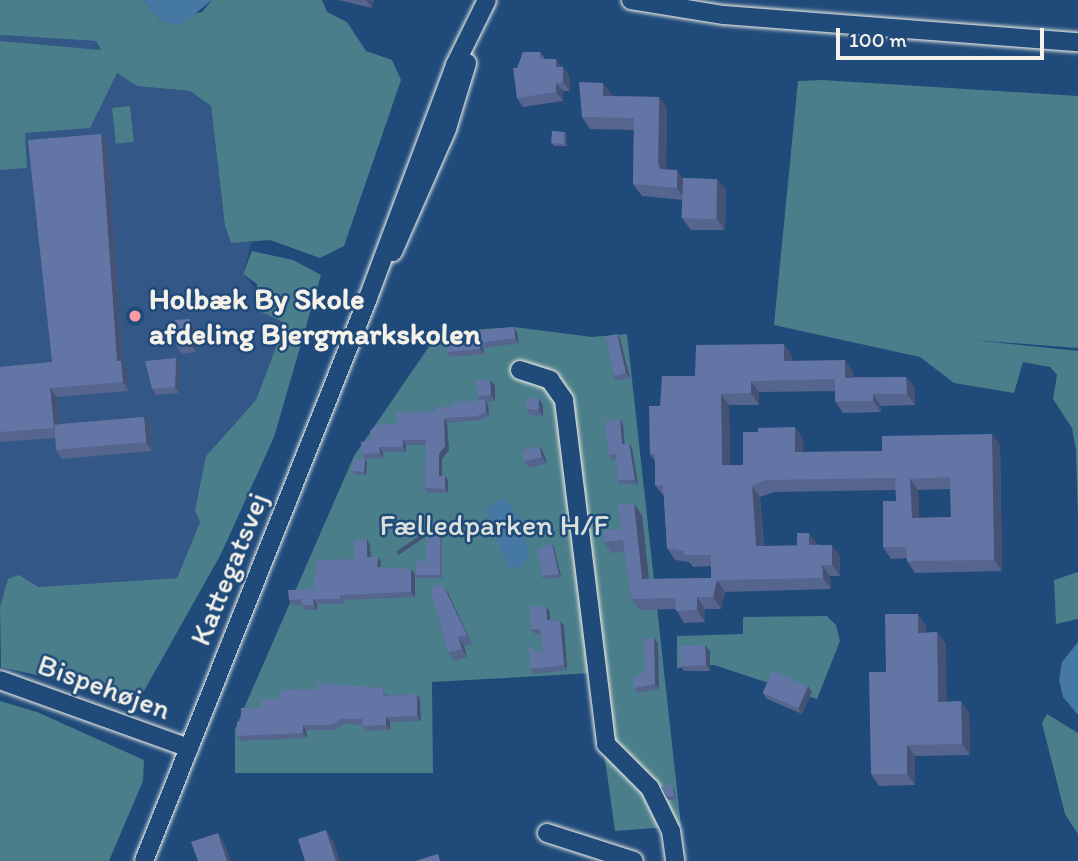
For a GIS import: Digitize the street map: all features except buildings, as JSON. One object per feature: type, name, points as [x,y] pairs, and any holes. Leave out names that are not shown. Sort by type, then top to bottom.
[{"type":"street","name":"Kattegatsvej","points":[[144,861],[368,298],[455,65],[468,44],[486,0]]},
{"type":"street","points":[[631,0],[724,16],[1078,42]]},
{"type":"street","name":"Kattegatsvej","points":[[368,298],[409,223],[447,129],[469,56],[468,44]]},
{"type":"street","points":[[520,370],[550,380],[564,400],[606,744],[650,788],[671,831],[675,861]]},
{"type":"street","name":"Bispehøjen","points":[[0,680],[189,748]]},
{"type":"street","points":[[547,832],[634,861]]},
{"type":"shaded area","points":[[143,0],[212,0],[180,26],[161,21]]},
{"type":"shaded area","name":"Holbæk By Skole afdeling Bjergmarkskolen","points":[[0,35],[96,41],[114,71],[137,86],[190,91],[211,106],[225,226],[231,243],[252,241],[243,274],[285,323],[256,400],[206,456],[200,521],[177,578],[38,587],[0,607]]},
{"type":"shaded area","points":[[503,497],[520,518],[529,555],[519,569],[507,567],[485,508]]},
{"type":"shaded area","points":[[1078,642],[1078,715],[1063,697],[1059,680],[1062,662]]},
{"type":"green space","points":[[0,0],[143,0],[161,21],[202,12],[212,0],[322,0],[327,12],[347,22],[366,51],[392,60],[401,80],[344,246],[320,258],[270,240],[231,243],[225,226],[211,106],[190,91],[137,86],[117,73],[90,128],[25,133],[27,168],[0,170],[0,41],[101,50],[96,41],[0,35]]},
{"type":"green space","points":[[823,80],[1078,96],[1078,348],[973,340],[1078,351],[1078,520],[1076,450],[1072,428],[1053,399],[1057,375],[1050,367],[1023,362],[1014,393],[954,383],[920,357],[774,325],[798,81]]},
{"type":"green space","points":[[130,106],[134,142],[116,144],[112,108]]},
{"type":"green space","points":[[252,251],[293,260],[321,275],[274,437],[221,554],[140,698],[1,667],[0,607],[8,579],[19,575],[38,587],[177,578],[200,522],[195,510],[206,456],[256,400],[285,323],[255,309],[257,284],[243,274]]},
{"type":"green space","name":"Fælledparken H/F","points":[[514,327],[592,337],[627,334],[681,826],[615,831],[593,673],[432,682],[433,773],[235,773],[235,729],[354,456],[439,332]]},
{"type":"green space","points":[[1078,572],[1078,619],[1056,624],[1054,580]]},
{"type":"green space","points":[[827,616],[836,625],[840,641],[817,699],[714,665],[677,668],[677,636],[743,634],[743,617]]},
{"type":"green space","points":[[0,701],[37,712],[144,760],[143,781],[109,861],[0,861]]},
{"type":"green space","points":[[1047,714],[1078,733],[1078,834],[1065,814],[1042,723]]},
{"type":"place","name":"Holbæk By Skole afdeling Bjergmarkskolen","points":[[135,316]]}]
